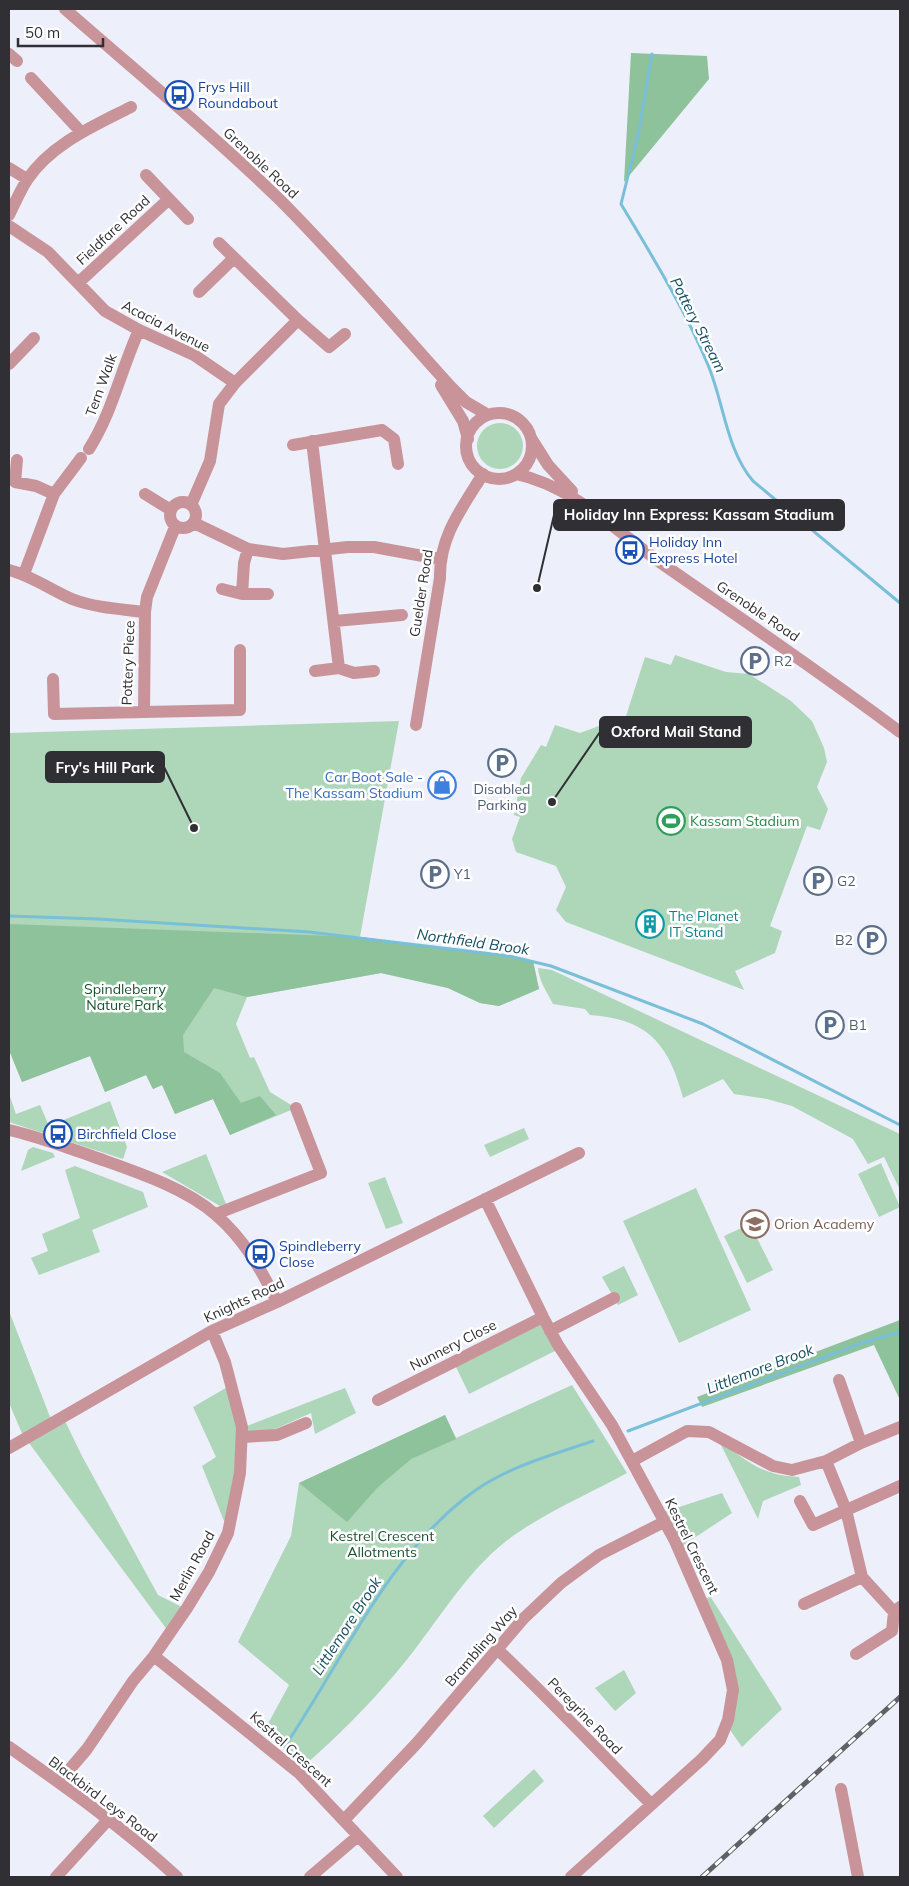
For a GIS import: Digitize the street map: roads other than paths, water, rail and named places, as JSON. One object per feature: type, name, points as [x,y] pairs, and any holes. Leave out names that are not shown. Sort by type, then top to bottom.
[{"type":"street","name":"Grenoble Road","points":[[65,9],[180,109],[279,199],[351,274],[466,402],[488,415]]},
{"type":"street","points":[[30,78],[81,132]]},
{"type":"street","points":[[9,215],[27,179],[51,154],[81,132],[131,107]]},
{"type":"street","points":[[9,168],[27,179]]},
{"type":"street","name":"Fieldfare Road","points":[[146,175],[188,219]]},
{"type":"street","name":"Fieldfare Road","points":[[78,283],[169,199]]},
{"type":"street","name":"Acacia Avenue","points":[[9,226],[48,252],[105,311],[139,330],[194,355],[235,383]]},
{"type":"street","points":[[219,243],[298,320],[329,347],[345,334]]},
{"type":"street","points":[[199,292],[234,258]]},
{"type":"street","points":[[191,505],[210,461],[219,404],[235,383],[298,320]]},
{"type":"street","name":"Tern Walk","points":[[24,574],[54,494],[85,454],[113,402],[123,364],[139,330]]},
{"type":"street","points":[[10,370],[34,338]]},
{"type":"street","name":"Grenoble Road","points":[[422,355],[463,421],[468,440]]},
{"type":"street","points":[[498,413],[515,417],[525,425],[531,438],[528,462],[516,474],[501,479],[483,474],[477,470],[470,458],[468,440],[476,422],[488,415],[498,413]]},
{"type":"street","points":[[293,445],[382,430],[394,439],[398,464]]},
{"type":"street","name":"Grenoble Road","points":[[531,438],[559,479],[599,516]]},
{"type":"street","points":[[312,442],[335,621],[339,668]]},
{"type":"street","points":[[17,460],[15,482],[36,486],[54,494]]},
{"type":"street","name":"Guelder Road","points":[[416,725],[440,578],[439,559],[450,528],[483,474]]},
{"type":"street","name":"Grenoble Road","points":[[516,474],[553,485],[599,516],[636,545],[817,669],[900,732]]},
{"type":"street","points":[[145,494],[171,510]]},
{"type":"street","points":[[181,502],[191,505],[196,513],[194,523],[184,529],[176,527],[170,520],[171,510],[181,502]]},
{"type":"street","points":[[194,523],[248,549],[283,554],[348,547],[374,547],[439,559]]},
{"type":"street","name":"Pottery Piece","points":[[53,679],[54,714],[144,712],[145,612],[147,597],[176,527]]},
{"type":"street","points":[[242,594],[244,563],[248,549]]},
{"type":"street","points":[[9,570],[24,574],[72,598],[96,607],[145,612]]},
{"type":"street","points":[[222,589],[242,594],[268,594]]},
{"type":"street","points":[[335,621],[402,615]]},
{"type":"street","points":[[144,712],[240,710],[240,650]]},
{"type":"street","points":[[315,671],[339,668],[354,673],[374,671]]},
{"type":"street","points":[[216,1214],[321,1173],[296,1108]]},
{"type":"street","points":[[9,1130],[138,1173],[190,1197],[216,1214],[258,1263],[277,1302]]},
{"type":"street","name":"Knights Road","points":[[9,1448],[212,1331],[277,1302],[579,1153]]},
{"type":"street","name":"Kestrel Crescent","points":[[485,1199],[550,1331],[612,1425],[684,1559],[727,1660],[732,1690],[728,1720],[720,1740],[702,1759],[571,1877]]},
{"type":"street","points":[[550,1331],[614,1298]]},
{"type":"street","name":"Nunnery Close","points":[[378,1400],[543,1317]]},
{"type":"street","name":"Merlin Road","points":[[59,1782],[88,1749],[133,1681],[154,1656],[209,1572],[228,1532],[240,1473],[242,1427],[232,1384],[212,1331]]},
{"type":"street","points":[[839,1380],[861,1443]]},
{"type":"street","points":[[242,1437],[277,1435],[306,1423]]},
{"type":"street","points":[[632,1461],[687,1431],[709,1432],[773,1466],[792,1470],[826,1461],[861,1443],[900,1427]]},
{"type":"street","points":[[826,1461],[846,1510],[862,1577],[897,1610],[892,1631],[856,1654]]},
{"type":"street","points":[[800,1501],[813,1526],[900,1486]]},
{"type":"street","name":"Brambling Way","points":[[344,1820],[417,1743],[523,1619],[561,1583],[599,1556],[664,1522]]},
{"type":"street","points":[[804,1604],[862,1577]]},
{"type":"street","name":"Peregrine Road","points":[[498,1649],[557,1706],[650,1804]]},
{"type":"street","name":"Kestrel Crescent","points":[[154,1656],[299,1773],[397,1877]]},
{"type":"street","name":"Blackbird Leys Road","points":[[9,1747],[132,1837],[177,1877]]},
{"type":"street","points":[[841,1789],[850,1802],[845,1818],[858,1877]]},
{"type":"street","points":[[56,1877],[108,1820]]},
{"type":"street","points":[[310,1877],[358,1836]]},
{"type":"waterway","name":"Pottery Stream","points":[[652,54],[638,136],[621,204],[668,283],[699,344],[708,365],[731,440],[737,455],[753,481],[900,603]]},
{"type":"waterway","name":"Northfield Brook","points":[[9,916],[98,919],[309,932],[509,956],[551,966],[703,1024],[900,1125]]},
{"type":"waterway","name":"Littlemore Brook","points":[[628,1431],[862,1343],[900,1332]]},
{"type":"waterway","name":"Littlemore Brook","points":[[285,1746],[387,1582],[436,1524],[465,1498],[494,1479],[526,1464],[593,1441]]},
{"type":"railway","points":[[702,1877],[900,1697]]},
{"type":"place","name":"Frys Hill Roundabout","points":[[179,95]]},
{"type":"place","name":"Holiday Inn Express Hotel","points":[[630,550]]},
{"type":"place","name":"Holiday Inn Express: Kassam Stadium","points":[[537,588]]},
{"type":"place","name":"R2","points":[[755,661]]},
{"type":"place","name":"Disabled Parking","points":[[502,763]]},
{"type":"place","name":"Car Boot Sale - The Kassam Stadium","points":[[442,785]]},
{"type":"place","name":"Oxford Mail Stand","points":[[552,802]]},
{"type":"place","name":"Kassam Stadium","points":[[671,821]]},
{"type":"place","name":"Fry's Hill Park","points":[[194,828]]},
{"type":"place","name":"Y1","points":[[435,874]]},
{"type":"place","name":"G2","points":[[818,881]]},
{"type":"place","name":"The Planet IT Stand","points":[[650,924]]},
{"type":"place","name":"B2","points":[[872,940]]},
{"type":"place","name":"B1","points":[[830,1025]]},
{"type":"place","name":"Birchfield Close","points":[[58,1134]]},
{"type":"place","name":"Orion Academy","points":[[755,1224]]},
{"type":"place","name":"Spindleberry Close","points":[[260,1254]]},
{"type":"park label","name":"Spindleberry Nature Park","points":[[125,998]]},
{"type":"park label","name":"Kestrel Crescent Allotments","points":[[382,1544]]}]
